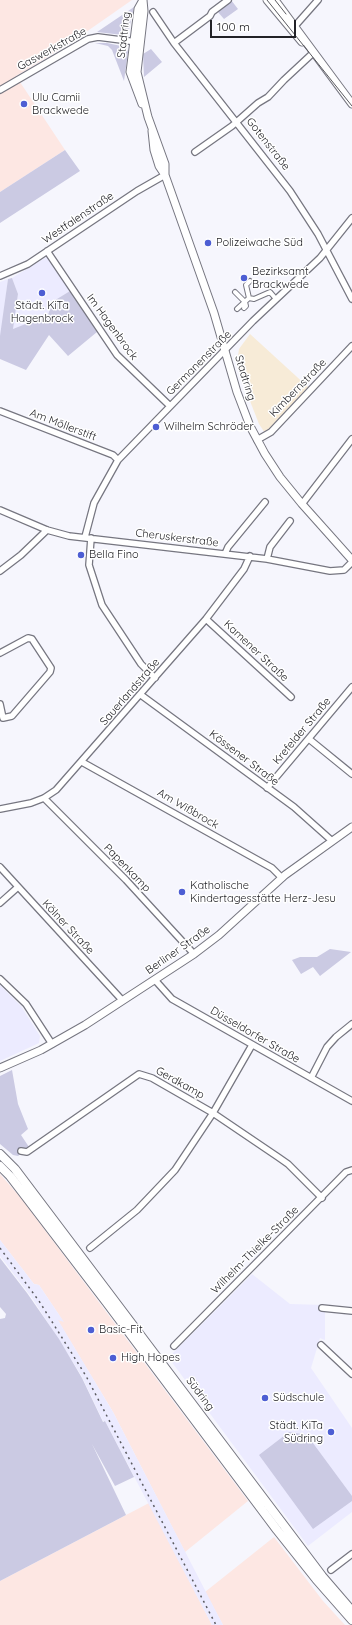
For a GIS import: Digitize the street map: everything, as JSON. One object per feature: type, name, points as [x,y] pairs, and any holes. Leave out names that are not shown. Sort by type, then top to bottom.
[{"type":"main road","name":"Südring","points":[[0,1154],[15,1169],[322,1576],[352,1611]]},
{"type":"main road","name":"Südring","points":[[0,1166],[10,1176],[107,1302],[316,1580],[352,1620]]},
{"type":"street","name":"Stadtring","points":[[143,0],[138,9],[137,72],[152,131],[154,150],[161,169],[165,175],[214,313],[242,407],[257,440],[271,464],[302,504],[352,561]]},
{"type":"street","points":[[174,43],[210,16],[212,12],[228,0]]},
{"type":"street","points":[[267,0],[293,33],[313,53]]},
{"type":"street","points":[[275,0],[352,104]]},
{"type":"street","points":[[295,26],[318,0]]},
{"type":"street","name":"Gotenstraße","points":[[153,12],[174,43],[290,191],[310,222],[352,299]]},
{"type":"street","name":"Gaswerkstraße","points":[[0,90],[88,39],[98,37],[137,42]]},
{"type":"street","points":[[195,152],[237,122],[258,103],[272,93],[313,53]]},
{"type":"street","name":"Westfalenstraße","points":[[0,276],[28,264],[137,191],[165,175]]},
{"type":"street","name":"Germanenstraße","points":[[85,537],[96,500],[118,460],[326,250],[352,218]]},
{"type":"street","name":"Im Hagenbrock","points":[[47,251],[117,355],[170,406]]},
{"type":"street","points":[[237,309],[248,298],[246,285],[250,281]]},
{"type":"street","points":[[235,292],[245,302],[246,306],[244,308]]},
{"type":"street","points":[[248,298],[254,299],[270,292],[276,299]]},
{"type":"street","name":"Kimbernstraße","points":[[257,440],[271,432],[352,346]]},
{"type":"street","name":"Am Möllerstift","points":[[0,411],[113,455],[118,460]]},
{"type":"street","points":[[302,504],[352,439]]},
{"type":"street","points":[[225,554],[228,547],[265,502]]},
{"type":"street","name":"Cheruskerstraße","points":[[0,510],[47,530],[65,535],[250,556],[335,571],[344,570],[352,561]]},
{"type":"street","points":[[266,559],[270,547],[290,521]]},
{"type":"street","points":[[0,570],[21,555],[47,530]]},
{"type":"street","points":[[92,538],[89,565],[102,605],[141,664],[155,678]]},
{"type":"street","name":"Sauerlandstraße","points":[[0,808],[31,803],[44,798],[56,790],[141,695],[206,619],[244,569],[250,556]]},
{"type":"street","name":"Kamener Straße","points":[[206,619],[291,697]]},
{"type":"street","points":[[0,653],[28,638],[32,639],[51,668],[12,716],[3,718],[0,704]]},
{"type":"street","name":"Krefelder Straße","points":[[268,788],[352,687]]},
{"type":"street","name":"Kössener Straße","points":[[141,695],[268,788],[331,840]]},
{"type":"street","points":[[308,739],[352,774]]},
{"type":"street","name":"Am Wißbrock","points":[[82,762],[272,868],[282,878]]},
{"type":"street","name":"Papenkamp","points":[[44,798],[126,880],[194,954]]},
{"type":"street","name":"Berliner Straße","points":[[0,1068],[52,1044],[194,954],[219,935],[282,878],[331,840],[352,827]]},
{"type":"street","name":"Kölner Straße","points":[[0,867],[122,1000]]},
{"type":"street","points":[[0,903],[18,887]]},
{"type":"street","points":[[0,979],[26,1004],[52,1044]]},
{"type":"street","name":"Düsseldorfer Straße","points":[[155,980],[172,999],[352,1101]]},
{"type":"street","points":[[311,1078],[327,1047],[336,1037],[352,1024]]},
{"type":"street","points":[[90,1248],[155,1193],[185,1156],[213,1113],[252,1045]]},
{"type":"street","name":"Gerdkamp","points":[[21,1151],[27,1152],[139,1074],[152,1078],[213,1113],[288,1164],[322,1198]]},
{"type":"street","name":"Wilhelm-Thielke-Straße","points":[[174,1346],[322,1198],[346,1172],[352,1170]]},
{"type":"street","points":[[322,1308],[352,1311]]},
{"type":"street","points":[[321,1345],[352,1374]]},
{"type":"street","points":[[331,1570],[352,1554]]},
{"type":"shaded area","points":[[0,0],[132,0],[66,46],[16,76],[65,150],[0,192]]},
{"type":"shaded area","points":[[231,0],[238,9],[224,19],[217,11]]},
{"type":"shaded area","points":[[134,7],[128,34],[123,35],[97,32]]},
{"type":"shaded area","points":[[95,43],[107,43],[126,47],[128,52],[124,81],[112,50],[108,46]]},
{"type":"shaded area","points":[[151,49],[162,62],[144,77],[143,54]]},
{"type":"shaded area","points":[[65,150],[80,171],[0,223],[0,192]]},
{"type":"shaded area","name":"Städt. KiTa Hagenbrock","points":[[48,256],[70,291],[52,302],[48,315],[12,330],[18,294],[12,278]]},
{"type":"shaded area","points":[[12,278],[18,294],[13,329],[48,315],[52,302],[70,291],[97,332],[68,356],[49,335],[26,370],[0,359],[0,336],[8,279]]},
{"type":"shaded area","points":[[8,279],[1,335],[0,336],[0,282]]},
{"type":"shaded area","points":[[250,334],[308,387],[265,433],[259,424],[250,401],[238,356],[239,349]]},
{"type":"shaded area","points":[[330,949],[351,952],[320,976],[313,967],[301,974],[292,960],[300,957],[317,957]]},
{"type":"shaded area","points":[[0,985],[21,1006],[40,1036],[39,1043],[0,1061]]},
{"type":"shaded area","points":[[12,1070],[18,1104],[28,1129],[21,1135],[29,1147],[18,1156],[13,1155],[0,1144],[0,1076]]},
{"type":"shaded area","points":[[0,1174],[20,1197],[248,1501],[185,1552],[113,1412],[57,1319],[63,1321],[39,1285],[34,1284],[0,1240]]},
{"type":"shaded area","points":[[0,1240],[34,1284],[39,1285],[64,1322],[58,1320],[113,1412],[223,1625],[212,1625],[105,1421],[103,1421],[81,1375],[32,1298],[0,1256]]},
{"type":"shaded area","points":[[0,1258],[27,1293],[59,1339],[82,1378],[103,1422],[105,1421],[134,1477],[115,1486],[92,1444],[126,1515],[0,1581],[0,1319],[5,1318],[6,1314],[0,1307]]},
{"type":"shaded area","name":"Südschule","points":[[252,1274],[290,1304],[325,1305],[325,1340],[320,1338],[311,1368],[352,1428],[352,1512],[308,1546],[171,1361],[171,1355]]},
{"type":"shaded area","points":[[289,1432],[307,1435],[352,1496],[352,1501],[313,1529],[259,1455]]},
{"type":"shaded area","points":[[149,1503],[212,1625],[0,1625],[0,1581]]},
{"type":"shaded area","points":[[274,1537],[323,1601],[345,1625],[223,1625],[205,1592]]},
{"type":"tram line","points":[[267,0],[352,106]]},
{"type":"tram line","points":[[275,0],[286,14]]},
{"type":"railway","points":[[0,1248],[39,1301],[86,1376],[216,1625]]},
{"type":"place","name":"Ulu Camii Brackwede","points":[[24,104]]},
{"type":"place","name":"Polizeiwache Süd","points":[[208,243]]},
{"type":"place","name":"Bezirksamt Brackwede","points":[[244,278]]},
{"type":"place","name":"Städt. KiTa Hagenbrock","points":[[42,293]]},
{"type":"place","name":"Wilhelm Schröder","points":[[156,427]]},
{"type":"place","name":"Bella Fino","points":[[81,555]]},
{"type":"place","name":"Katholische Kindertagesstätte Herz-Jesu","points":[[182,892]]},
{"type":"place","name":"Basic-Fit","points":[[91,1330]]},
{"type":"place","name":"High Hopes","points":[[113,1358]]},
{"type":"place","name":"Südschule","points":[[265,1398]]},
{"type":"place","name":"Städt. KiTa Südring","points":[[331,1432]]}]
